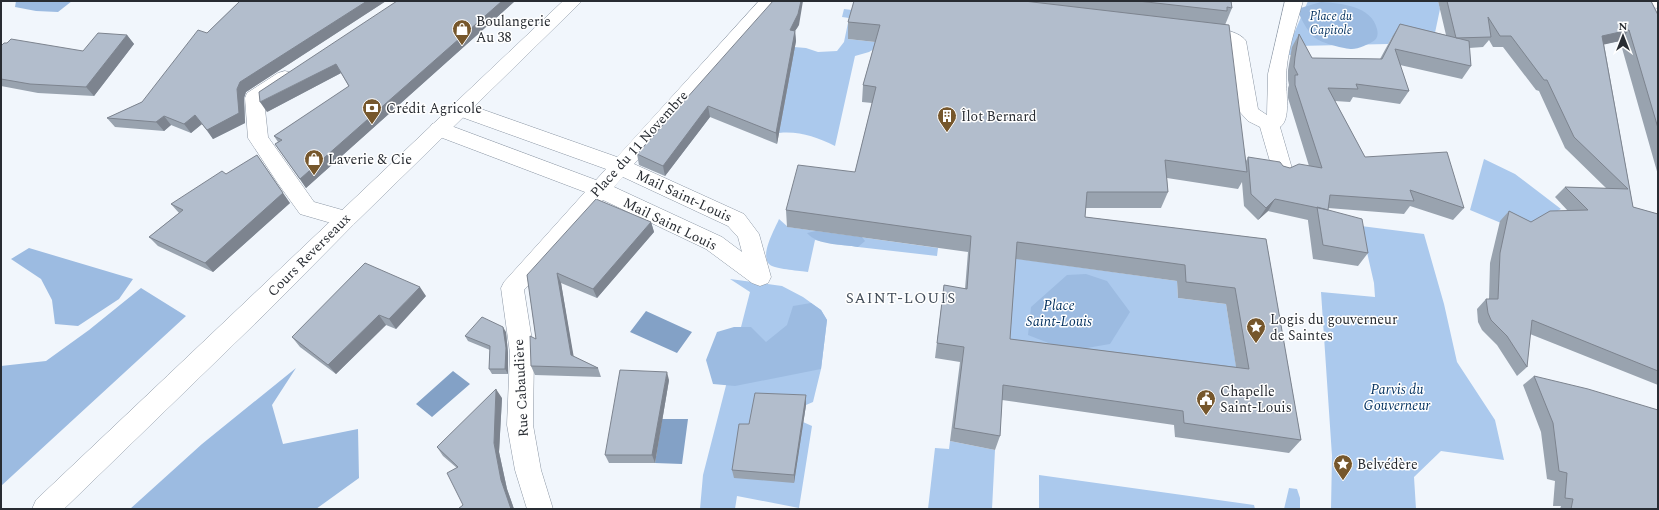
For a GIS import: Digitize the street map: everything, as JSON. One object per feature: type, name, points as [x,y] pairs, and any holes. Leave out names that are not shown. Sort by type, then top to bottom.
[{"type":"street","name":"Cours Reverseaux","points":[[45,509],[260,304],[345,219],[573,1]]},
{"type":"street","name":"Place du 11 Novembre","points":[[512,288],[768,1]]},
{"type":"street","points":[[1184,31],[1223,35],[1238,41],[1249,112],[1257,119],[1269,123],[1275,122],[1278,113],[1278,68],[1282,44],[1294,1]]},
{"type":"street","points":[[1629,1],[1654,8]]},
{"type":"street","points":[[300,68],[254,98],[258,138],[307,208],[345,219]]},
{"type":"street","name":"Mail Saint-Louis","points":[[460,108],[620,166],[736,220],[748,234],[760,277]]},
{"type":"street","points":[[1269,123],[1283,172]]},
{"type":"street","name":"Mail Saint Louis","points":[[439,129],[599,190],[714,243],[760,277]]},
{"type":"street","name":"Rue Cabaudière","points":[[512,288],[522,353],[520,426],[528,470],[540,509]]},
{"type":"green space","points":[[16,1],[72,1],[58,12],[36,11],[15,7]]},
{"type":"green space","name":"Place du Capitole","points":[[1308,1],[1438,1],[1440,9],[1432,47],[1392,37],[1388,44],[1297,46],[1296,55],[1289,55],[1292,38]]},
{"type":"green space","points":[[853,2],[1039,22],[848,39],[884,43],[869,52],[855,56],[835,146],[808,135],[779,133],[794,47],[806,48],[818,52],[837,51],[844,42],[849,18],[842,17],[844,9],[852,10]]},
{"type":"green space","points":[[1321,2],[1337,3],[1354,7],[1369,15],[1374,21],[1378,32],[1376,39],[1364,46],[1352,49],[1334,46],[1314,37],[1308,30],[1297,9]]},
{"type":"green space","points":[[1484,159],[1515,174],[1561,209],[1552,214],[1550,220],[1513,228],[1470,210]]},
{"type":"green space","points":[[779,219],[788,227],[938,248],[937,256],[858,247],[815,240],[808,272],[779,268],[772,266],[766,257],[768,244]]},
{"type":"green space","name":"Parvis du Gouverneur","points":[[1361,226],[1424,234],[1444,304],[1457,362],[1495,420],[1504,460],[1441,451],[1414,477],[1416,509],[1331,509],[1332,456],[1321,292],[1375,297],[1374,283]]},
{"type":"green space","points":[[816,231],[862,237],[865,241],[858,247],[831,244],[817,240],[807,233]]},
{"type":"green space","points":[[29,248],[133,279],[119,299],[78,326],[55,324],[52,300],[41,279],[11,259]]},
{"type":"green space","name":"Place Saint-Louis","points":[[1012,258],[1177,281],[1178,298],[1226,304],[1239,384],[1005,354]]},
{"type":"green space","points":[[1086,274],[1107,281],[1130,312],[1110,344],[1069,351],[1028,335],[1031,307],[1067,275]]},
{"type":"green space","points":[[730,279],[782,286],[803,297],[821,310],[827,320],[821,369],[813,402],[806,405],[803,422],[812,426],[799,508],[737,496],[735,509],[700,509],[703,475],[750,292]]},
{"type":"green space","points":[[141,288],[186,316],[1,486],[1,366],[46,361],[89,330]]},
{"type":"green space","points":[[811,303],[821,310],[827,320],[821,369],[735,386],[713,384],[706,360],[717,332],[734,327],[751,327],[766,342],[787,325],[793,306]]},
{"type":"green space","points":[[296,368],[272,405],[283,444],[358,429],[359,478],[316,509],[130,509],[202,444]]},
{"type":"green space","points":[[950,441],[995,450],[992,509],[928,509],[935,448],[949,449]]},
{"type":"green space","points":[[1039,475],[1254,505],[1255,509],[1039,509]]},
{"type":"green space","points":[[1289,488],[1297,489],[1300,498],[1300,509],[1284,509]]},
{"type":"shaded area","points":[[646,311],[692,332],[677,353],[630,332]]},
{"type":"shaded area","points":[[453,371],[470,384],[432,417],[416,404]]},
{"type":"shaded area","points":[[662,419],[688,419],[682,464],[655,463]]},
{"type":"building","points":[[240,1],[367,1],[240,82],[237,89],[239,113],[207,130],[195,115],[184,124],[164,116],[156,122],[107,118],[142,102],[198,30],[207,33]]},
{"type":"building","points":[[397,1],[502,1],[300,179],[275,144],[282,140],[274,136],[349,86],[336,64],[260,102],[259,92]]},
{"type":"building","points":[[773,1],[801,1],[798,14],[790,30],[795,31],[776,133],[708,106],[663,166],[637,154]]},
{"type":"building","points":[[854,1],[1024,1],[1229,25],[1247,172],[1165,160],[1168,192],[1087,192],[1085,217],[1266,239],[1301,440],[1184,423],[1183,411],[1003,385],[1000,436],[954,428],[964,347],[937,343],[944,285],[967,289],[971,236],[786,210],[798,165],[855,172],[876,87],[863,85],[880,25],[848,22]],"holes":[[[1017,242],[1185,265],[1186,282],[1235,288],[1249,369],[1010,339]]]},
{"type":"building","points":[[1138,1],[1231,1],[1232,8],[1227,7],[1227,11]]},
{"type":"building","points":[[1447,1],[1651,1],[1658,15],[1658,128],[1629,30],[1602,36],[1633,207],[1658,214],[1658,371],[1532,320],[1527,367],[1507,336],[1491,320],[1488,313],[1486,299],[1498,299],[1500,253],[1509,211],[1531,222],[1550,211],[1588,210],[1565,187],[1628,189],[1574,137],[1547,80],[1544,80],[1511,36],[1500,36],[1488,17],[1491,37],[1456,38]]},
{"type":"building","points":[[1400,24],[1469,41],[1471,66],[1395,49],[1409,91],[1356,84],[1358,89],[1328,88],[1365,157],[1447,152],[1464,208],[1410,190],[1414,201],[1330,195],[1328,210],[1275,199],[1266,208],[1251,194],[1248,157],[1280,162],[1283,166],[1290,168],[1299,164],[1322,168],[1295,85],[1295,75],[1298,75],[1294,67],[1299,34],[1312,58],[1382,59]]},
{"type":"building","points":[[98,33],[127,35],[86,87],[30,84],[1,79],[1,46],[11,39],[83,51]]},
{"type":"building","points":[[257,155],[283,193],[205,263],[149,237],[183,210],[171,204],[222,171],[226,174]]},
{"type":"building","points":[[596,199],[651,222],[593,289],[557,273],[571,355],[598,368],[531,366],[530,336],[536,339],[527,275]]},
{"type":"building","points":[[1317,207],[1362,219],[1368,253],[1323,245]]},
{"type":"building","points":[[365,263],[420,287],[389,319],[379,315],[328,365],[292,337]]},
{"type":"building","points":[[482,317],[503,327],[506,348],[505,369],[489,369],[490,346],[465,336]]},
{"type":"building","points":[[620,370],[667,372],[652,455],[605,455]]},
{"type":"building","points":[[1534,376],[1588,389],[1658,410],[1658,509],[1571,509],[1573,499],[1565,498],[1567,473],[1559,471],[1553,423]]},
{"type":"building","points":[[496,389],[494,443],[501,480],[511,509],[458,509],[463,505],[447,473],[458,467],[437,447]]},
{"type":"building","points":[[755,393],[806,395],[794,475],[732,470],[739,424],[749,424]]},
{"type":"place","name":"Boulangerie Au 38","points":[[462,46]]},
{"type":"place","name":"Crédit Agricole","points":[[372,125]]},
{"type":"place","name":"Îlot Bernard","points":[[947,133]]},
{"type":"place","name":"Laverie & Cie","points":[[314,176]]},
{"type":"place","name":"Logis du gouverneur de Saintes","points":[[1256,344]]},
{"type":"place","name":"Chapelle Saint-Louis","points":[[1206,416]]},
{"type":"place","name":"Belvédère","points":[[1343,481]]},
{"type":"district","name":"SAINT-LOUIS","points":[[901,298]]}]
